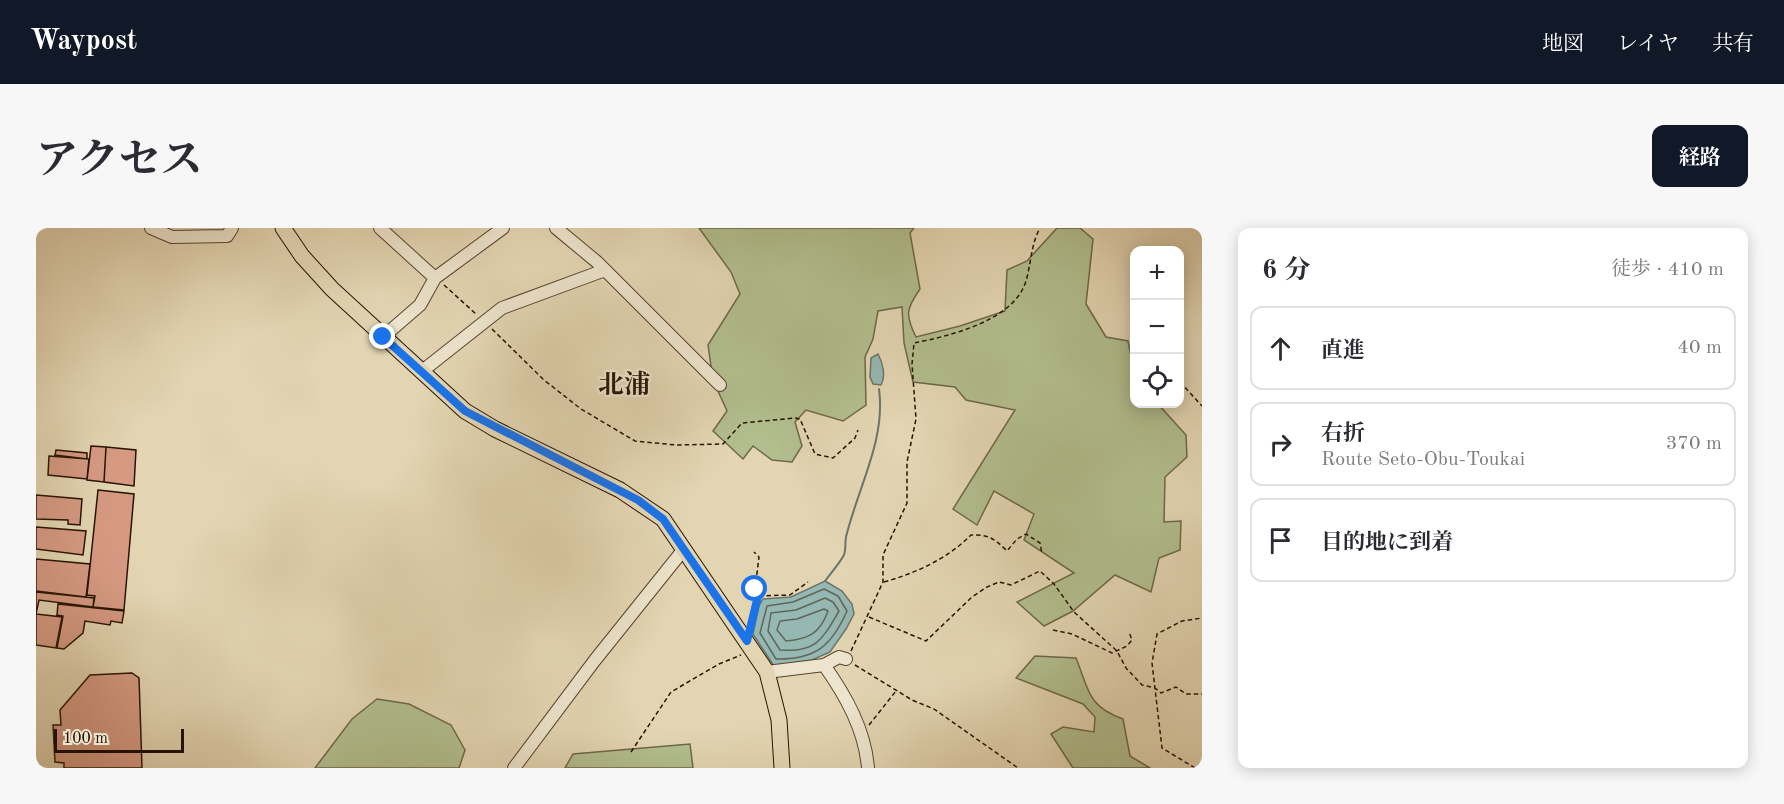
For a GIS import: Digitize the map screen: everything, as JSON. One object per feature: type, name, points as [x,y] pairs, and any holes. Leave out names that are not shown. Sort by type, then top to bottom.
[{"type":"main road","points":[[283,228],[302,256],[332,289],[421,372],[475,417],[649,507],[663,519],[767,672],[779,720],[782,768]]},
{"type":"street","points":[[151,228],[172,237],[227,236],[232,228]]},
{"type":"street","points":[[380,228],[435,278]]},
{"type":"street","points":[[383,337],[420,305],[435,278],[503,228]]},
{"type":"street","points":[[556,228],[605,270],[720,385]]},
{"type":"street","points":[[421,372],[484,321],[512,303],[605,270]]},
{"type":"street","points":[[514,768],[595,660],[684,549]]},
{"type":"street","points":[[767,672],[824,665],[838,657],[846,659]]},
{"type":"street","points":[[824,665],[838,684],[861,732],[868,768]]},
{"type":"path","points":[[1018,768],[934,709],[896,691],[846,659],[883,582],[883,555],[907,503],[907,462],[916,419],[912,364],[914,343],[952,335],[976,326],[1018,298],[1026,283],[1036,236],[1040,228]]},
{"type":"path","points":[[435,278],[484,321],[544,380],[581,410],[635,441],[676,445],[723,444],[742,423],[795,418],[800,419],[815,454],[833,458],[855,438],[858,430]]},
{"type":"path","points":[[1184,387],[1202,406]]},
{"type":"path","points":[[883,582],[926,568],[957,549],[970,535],[984,534],[996,540],[1007,551],[1017,539],[1026,534],[1040,543],[1042,554]]},
{"type":"path","points":[[631,752],[671,692],[750,646],[758,596],[755,589],[759,557],[754,552]]},
{"type":"path","points":[[868,617],[926,641],[972,597],[987,587],[999,582],[1011,585],[1040,571],[1054,584],[1074,612],[1117,651],[1126,668],[1142,686],[1155,688],[1161,693],[1176,687],[1186,694],[1202,694]]},
{"type":"path","points":[[758,596],[790,595],[808,582]]},
{"type":"path","points":[[1195,768],[1162,748],[1152,663],[1157,634],[1182,621],[1202,618]]},
{"type":"path","points":[[1053,630],[1072,634],[1112,653],[1127,646],[1132,640],[1129,632]]},
{"type":"path","points":[[861,732],[881,713],[896,691]]},
{"type":"green space","points":[[699,228],[914,228],[910,233],[920,289],[910,307],[909,317],[916,337],[1005,311],[1007,270],[1027,261],[1057,228],[1080,228],[1093,239],[1086,304],[1106,337],[1128,341],[1130,408],[1162,408],[1186,435],[1187,457],[1165,477],[1164,522],[1181,521],[1180,550],[1159,558],[1151,592],[1115,575],[1073,611],[1044,626],[1017,602],[1074,573],[1024,540],[1034,514],[994,491],[977,525],[953,509],[1015,410],[966,400],[955,387],[913,382],[904,343],[902,307],[878,311],[873,339],[865,357],[866,405],[843,421],[806,410],[795,422],[802,446],[792,462],[772,460],[753,446],[743,459],[713,431],[727,411],[713,380],[708,345],[740,294],[731,272]]},
{"type":"green space","points":[[1035,656],[1076,658],[1091,696],[1102,708],[1123,719],[1130,756],[1150,768],[1073,768],[1051,734],[1063,727],[1094,732],[1095,717],[1083,704],[1016,678]]},
{"type":"green space","points":[[377,699],[409,704],[451,725],[465,750],[459,768],[315,768],[352,719]]},
{"type":"green space","points":[[690,744],[693,768],[565,768],[573,754]]},
{"type":"water","points":[[878,354],[883,370],[881,385],[873,384],[870,377],[871,358]]},
{"type":"water","points":[[825,581],[842,591],[852,604],[854,614],[846,629],[830,652],[812,660],[774,666],[753,634],[759,606],[763,599],[791,597]]},
{"type":"building","points":[[91,446],[106,447],[104,482],[87,480]]},
{"type":"building","points":[[106,447],[136,450],[134,486],[104,482]]},
{"type":"building","points":[[56,450],[87,453],[87,459],[55,455]]},
{"type":"building","points":[[49,456],[89,459],[87,479],[48,475]]},
{"type":"building","points":[[98,490],[134,494],[124,610],[93,607],[95,596],[87,595]]},
{"type":"building","points":[[36,495],[82,499],[80,525],[68,524],[68,520],[36,519]]},
{"type":"building","points":[[36,527],[86,531],[83,555],[36,549]]},
{"type":"building","points":[[36,559],[90,564],[86,597],[36,591]]},
{"type":"building","points":[[36,592],[94,598],[93,607],[39,600],[36,614]]},
{"type":"building","points":[[58,604],[124,611],[122,623],[111,621],[110,625],[85,621],[83,633],[64,649],[57,648],[63,616],[57,615]]},
{"type":"building","points":[[36,614],[62,617],[56,648],[36,645]]},
{"type":"building","points":[[132,673],[139,678],[142,768],[64,768],[64,763],[55,762],[53,725],[61,725],[60,710],[90,675]]},
{"type":"waterway","points":[[825,581],[844,555],[851,518],[870,463],[878,427],[879,389]]},
{"type":"district","name":"北浦","points":[[624,384]]},
{"type":"route","points":[[383,337],[465,411],[495,429],[620,490],[649,507],[671,529],[747,641],[758,596],[755,589]]}]
